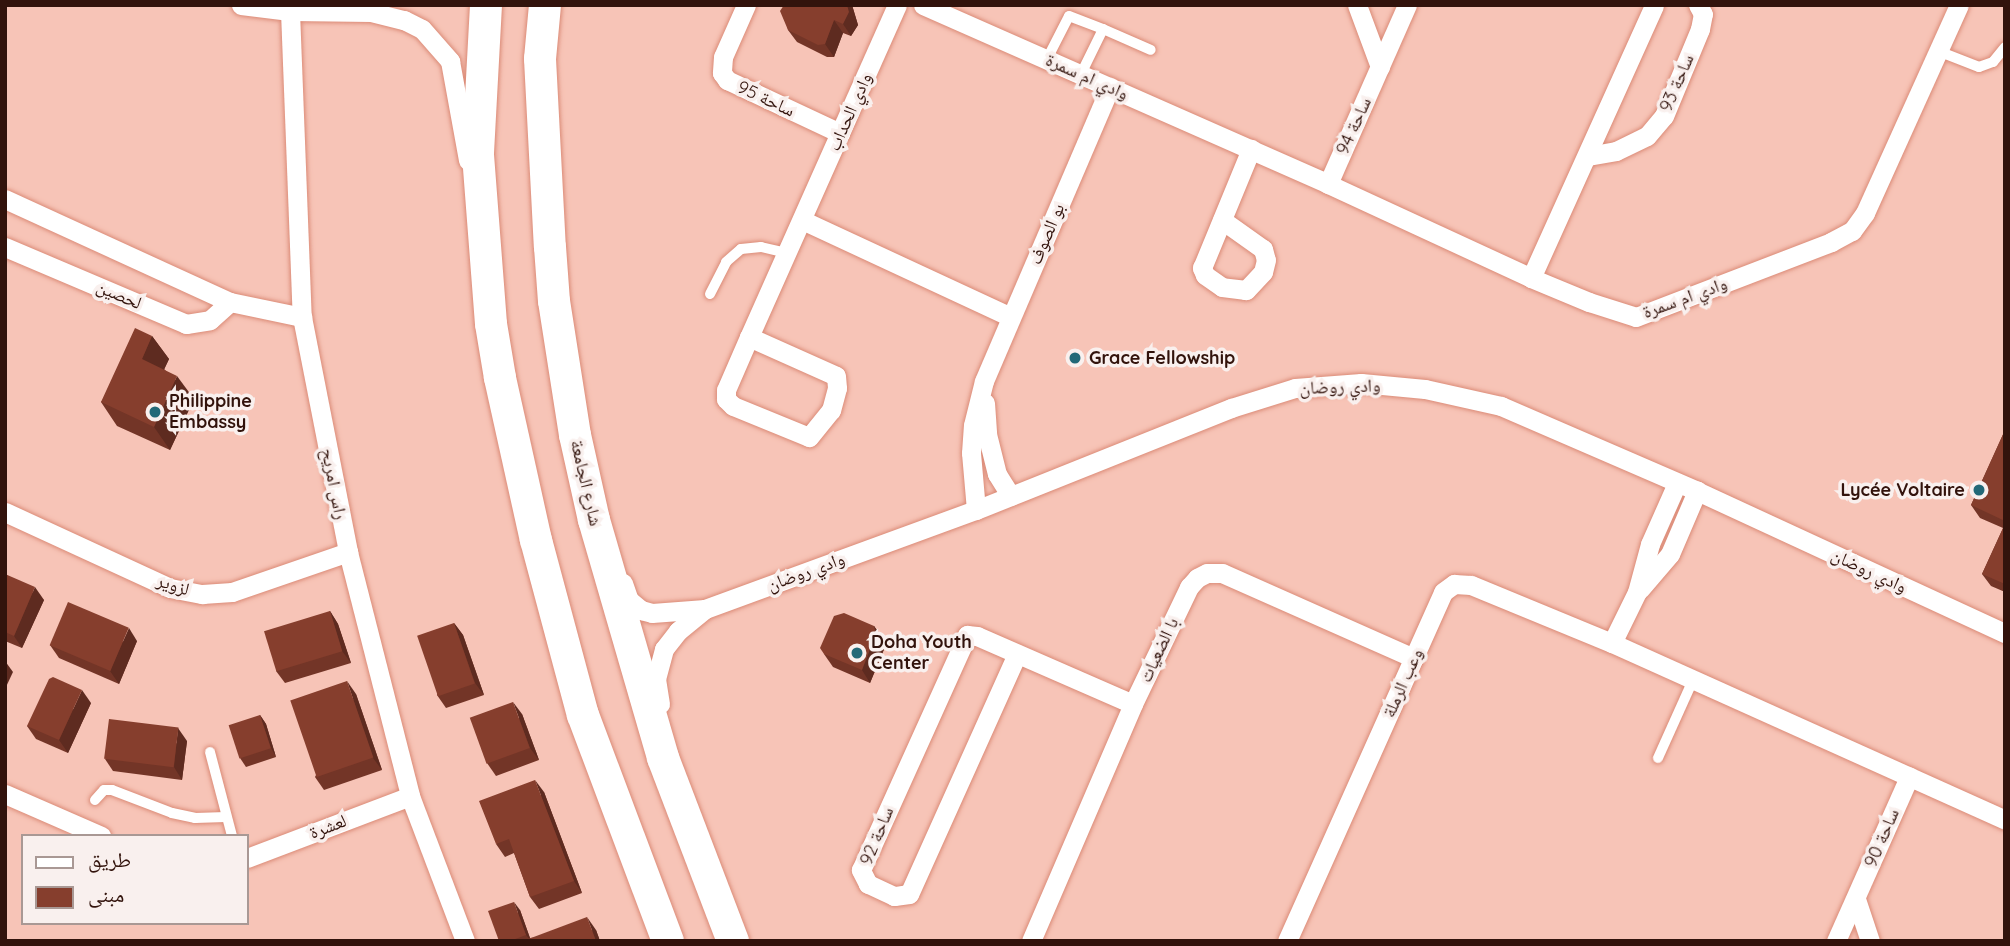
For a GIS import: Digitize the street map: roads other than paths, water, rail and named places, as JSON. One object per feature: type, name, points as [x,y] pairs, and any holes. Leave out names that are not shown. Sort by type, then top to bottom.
[{"type":"main road","points":[[486,5],[478,155],[491,324],[536,540],[583,715],[667,941]]},
{"type":"main road","name":"شارع الجامعة","points":[[545,5],[540,59],[554,301],[575,435],[594,520],[663,758],[733,941]]},
{"type":"street","points":[[241,5],[290,11],[372,12],[404,20],[422,29],[450,61],[474,193],[480,204]]},
{"type":"street","points":[[372,12],[397,5]]},
{"type":"street","name":"ساحة 95","points":[[746,5],[723,57],[722,73],[727,80],[840,133]]},
{"type":"street","name":"وادي الحداب","points":[[749,337],[836,376],[837,388],[831,410],[809,437],[733,406],[726,399],[726,390],[749,337],[897,5]]},
{"type":"street","name":"وادي ام سمرة","points":[[923,5],[1251,149],[1531,278],[1588,302],[1636,317],[1831,242],[1852,231],[1865,213],[1959,5]]},
{"type":"street","points":[[1357,5],[1380,68]]},
{"type":"street","name":"ساحة 94","points":[[1328,184],[1407,5]]},
{"type":"street","points":[[1531,278],[1654,5]]},
{"type":"street","name":"ساحة 93","points":[[1588,156],[1616,151],[1647,136],[1664,116],[1700,29],[1703,14],[1698,5]]},
{"type":"street","name":"راس امريح","points":[[290,11],[302,317],[348,552],[410,796],[465,941]]},
{"type":"street","name":"بو الصوف","points":[[976,510],[971,453],[973,425],[984,381],[1110,87]]},
{"type":"street","points":[[1222,220],[1251,149]]},
{"type":"street","points":[[5,199],[230,302],[302,317]]},
{"type":"street","points":[[802,220],[1012,317]]},
{"type":"street","name":"لحصين","points":[[5,247],[186,324],[210,320],[230,302]]},
{"type":"street","name":"بو الصوف","points":[[984,381],[987,434],[998,474],[1011,496]]},
{"type":"street","name":"وادي روضان","points":[[594,520],[612,552],[629,600],[641,610],[652,612],[705,609],[976,510],[1231,408],[1295,388],[1361,383],[1425,389],[1501,406],[1698,491],[2005,634]]},
{"type":"street","points":[[1612,643],[1637,592],[1650,544],[1677,483]]},
{"type":"street","points":[[1637,592],[1670,554],[1698,491]]},
{"type":"street","name":"لزوير","points":[[5,512],[170,588],[202,594],[232,592],[348,552]]},
{"type":"street","name":"با الضعيات","points":[[1031,941],[1133,704],[1189,587],[1197,578],[1208,573],[1222,573],[1414,658]]},
{"type":"street","name":"وعب الرملة","points":[[1287,941],[1443,592],[1454,584],[1471,585],[1612,643],[2005,820]]},
{"type":"street","name":"وادي روضان","points":[[663,758],[658,664],[670,640],[705,609]]},
{"type":"street","name":"ساحة 92","points":[[1017,654],[909,894],[894,896],[868,884],[861,870],[961,643],[967,635],[977,636],[1133,704]]},
{"type":"street","name":"ساحة 90","points":[[1836,941],[1909,777]]},
{"type":"street","points":[[5,793],[97,834]]},
{"type":"street","name":"لعشرة","points":[[248,858],[410,796]]},
{"type":"street","points":[[1856,899],[1870,941]]},
{"type":"lane","points":[[1047,59],[1069,16],[1151,50]]},
{"type":"lane","points":[[1082,74],[1103,29]]},
{"type":"lane","points":[[1938,51],[1979,67],[1993,62],[2005,47]]},
{"type":"lane","points":[[710,294],[726,262],[741,249],[761,247],[787,253]]},
{"type":"lane","points":[[1658,758],[1693,680]]},
{"type":"lane","points":[[209,752],[231,834]]},
{"type":"lane","points":[[95,800],[98,794],[112,790],[172,813],[195,817],[226,817]]},
{"type":"place","name":"Grace Fellowship","points":[[1075,358]]},
{"type":"place","name":"Philippine Embassy","points":[[155,412]]},
{"type":"place","name":"Lycée Voltaire","points":[[1979,490]]},
{"type":"place","name":"Doha Youth Center","points":[[857,653]]}]
